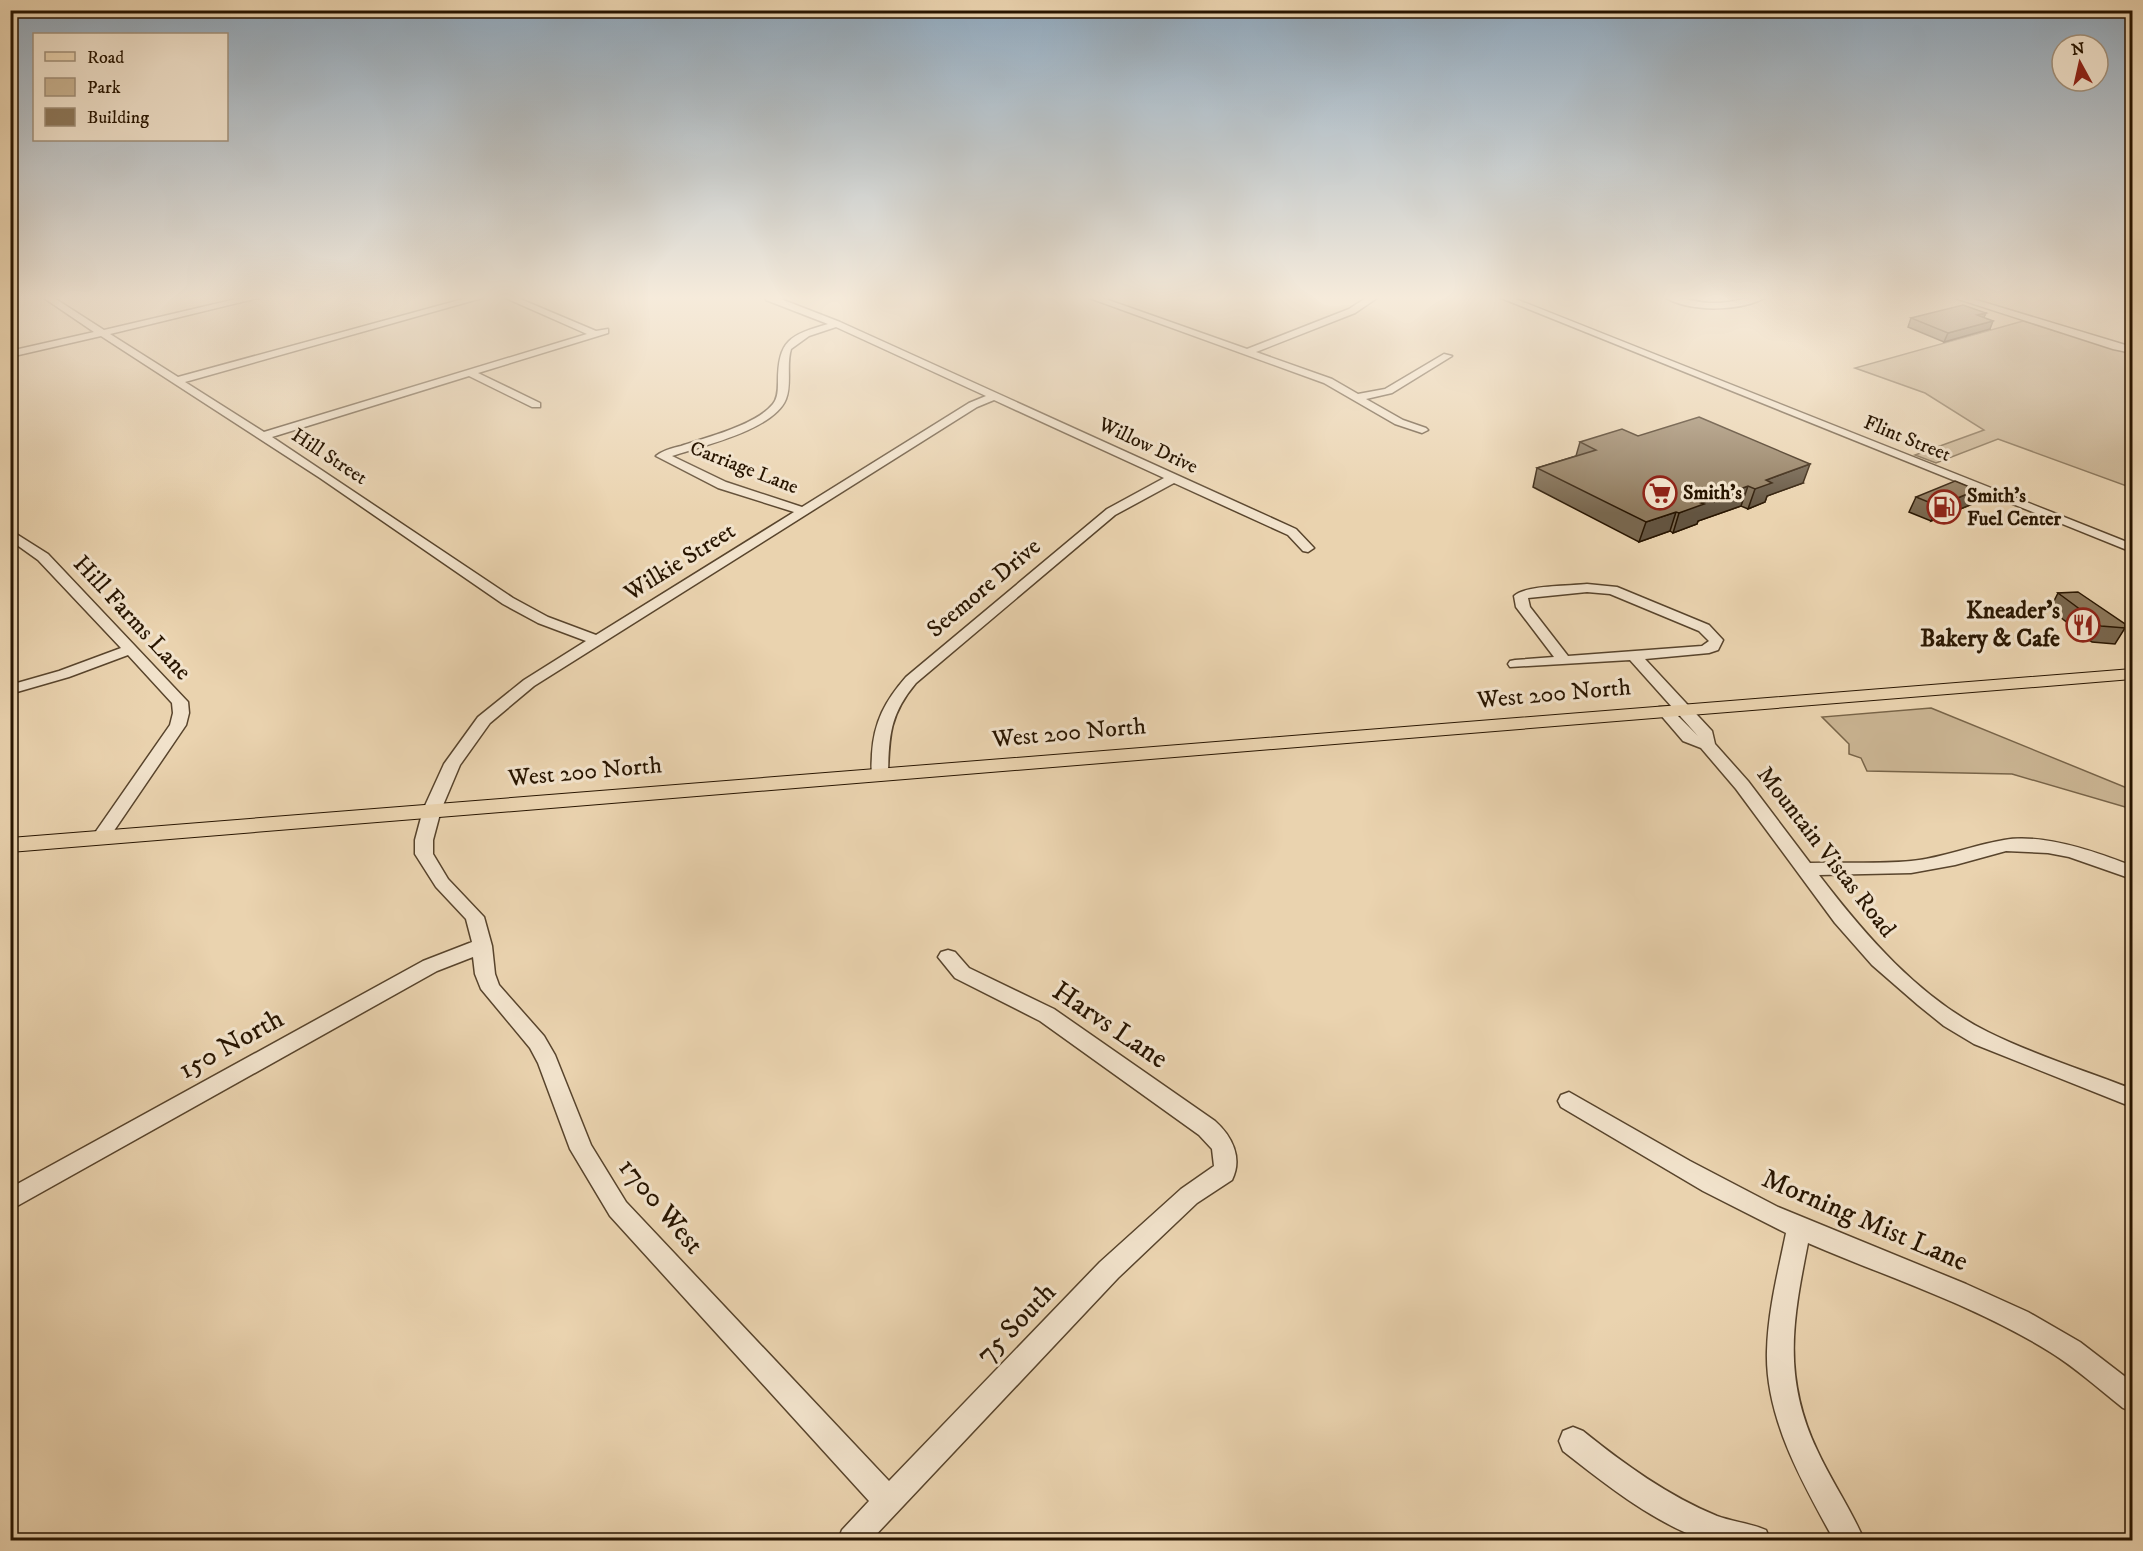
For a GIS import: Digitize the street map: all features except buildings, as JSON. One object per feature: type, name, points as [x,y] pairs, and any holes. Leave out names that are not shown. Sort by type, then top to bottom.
[{"type":"main road","name":"West 200 North","points":[[10,845],[1684,708],[2133,674]]},
{"type":"street","name":"Hill Street","points":[[158,368],[324,476],[508,601],[543,620],[597,640]]},
{"type":"street","points":[[177,381],[223,368]]},
{"type":"street","points":[[261,437],[485,368]]},
{"type":"street","name":"Carriage Lane","points":[[784,368],[783,394],[769,413],[753,423],[662,456],[722,485],[803,512]]},
{"type":"street","name":"Willow Drive","points":[[934,368],[1292,532],[1308,548]]},
{"type":"street","points":[[1293,368],[1328,381],[1360,397],[1399,422],[1422,430]]},
{"type":"street","points":[[1360,397],[1388,391],[1426,368]]},
{"type":"street","name":"Flint Street","points":[[1682,368],[2133,548]]},
{"type":"street","points":[[470,373],[537,405]]},
{"type":"street","name":"Wilkie Street","points":[[432,810],[452,764],[484,720],[529,683],[973,405],[995,396]]},
{"type":"street","name":"Seemore Drive","points":[[880,774],[881,727],[894,699],[911,680],[1111,512],[1135,497],[1174,478]]},
{"type":"street","name":"Hill Farms Lane","points":[[10,534],[43,557],[175,694],[180,702],[181,713],[178,725],[101,837]]},
{"type":"street","points":[[1515,664],[1704,650],[1713,647],[1716,640],[1704,628],[1696,624],[1612,590],[1587,588],[1521,596],[1523,607],[1564,660]]},
{"type":"street","points":[[10,690],[64,674],[131,649]]},
{"type":"street","name":"Mountain Vistas Road","points":[[1634,656],[1706,734],[1707,746]]},
{"type":"street","name":"Mountain Vistas Road","points":[[1664,710],[1689,738],[1707,746],[1742,785],[1842,918],[1879,960],[1951,1020],[1981,1038],[2133,1098]]},
{"type":"street","name":"1700 West","points":[[432,810],[424,840],[424,854],[436,876],[475,917],[491,989],[537,1042],[548,1060],[580,1149],[618,1209],[889,1502]]},
{"type":"street","points":[[1807,869],[1911,867],[1955,859],[2006,845],[2048,847],[2069,851],[2133,873]]},
{"type":"street","name":"150 North","points":[[10,1200],[430,966],[482,946]]},
{"type":"street","name":"Harvs Lane","points":[[948,957],[962,973],[1022,1000],[1047,1015],[1207,1128],[1216,1136],[1227,1156]]},
{"type":"street","name":"Morning Mist Lane","points":[[1569,1101],[1698,1177],[1799,1228],[2014,1318],[2052,1338],[2099,1371],[2133,1400]]},
{"type":"street","name":"75 South","points":[[852,1540],[1123,1256],[1189,1196],[1224,1173],[1227,1156]]},
{"type":"street","points":[[1799,1228],[1780,1338],[1780,1367],[1797,1437],[1816,1479],[1850,1540]]},
{"type":"street","points":[[1573,1441],[1624,1481],[1663,1504],[1717,1531],[1756,1540]]},
{"type":"green space","points":[[1856,368],[2132,368],[2132,488],[1998,439],[1936,463],[1915,455],[1984,430],[1925,393]]},
{"type":"green space","points":[[1931,708],[2132,790],[2132,809],[2012,774],[1867,771],[1861,758],[1849,754],[1849,744],[1822,717]]},
{"type":"place","name":"Smith's","points":[[1660,493]]},
{"type":"place","name":"Smith's Fuel Center","points":[[1944,507]]},
{"type":"place","name":"Kneader's Bakery & Cafe","points":[[2083,625]]}]
